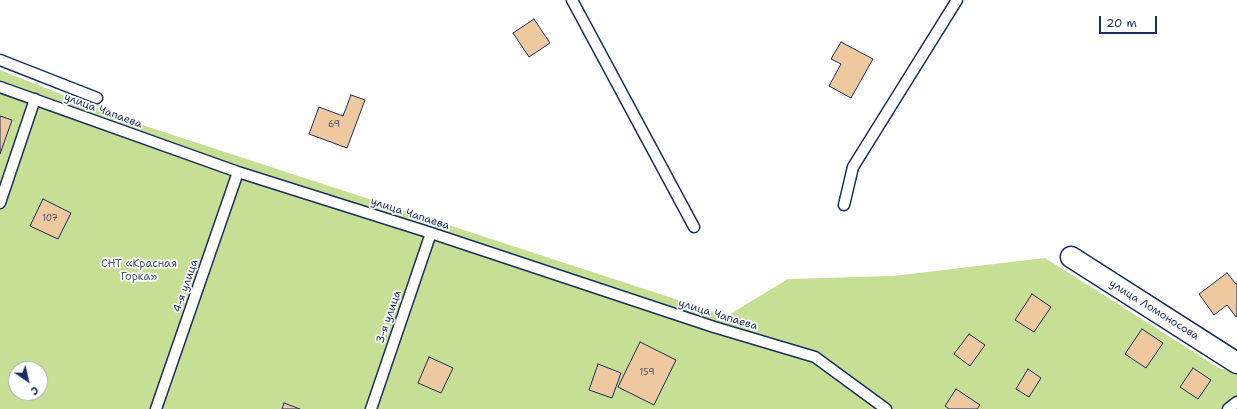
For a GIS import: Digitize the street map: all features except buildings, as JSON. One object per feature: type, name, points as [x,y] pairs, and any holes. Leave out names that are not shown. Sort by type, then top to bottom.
[{"type":"street","name":"улица Ломоносова","points":[[1071,257],[1237,363]]},
{"type":"lane","points":[[572,0],[694,228]]},
{"type":"lane","points":[[844,205],[853,167],[957,0]]},
{"type":"lane","points":[[0,60],[97,98]]},
{"type":"lane","name":"улица Чапаева","points":[[0,87],[238,172],[431,233],[714,327],[815,357],[886,409]]},
{"type":"lane","points":[[0,203],[35,99]]},
{"type":"lane","name":"4-я улица","points":[[156,409],[238,172]]},
{"type":"lane","name":"3-я улица","points":[[371,409],[431,233]]},
{"type":"lane","points":[[1228,409],[1237,402]]},
{"type":"green space","name":"СНТ «Красная Горка»","points":[[0,70],[124,119],[727,316],[788,279],[893,276],[1045,258],[1219,368],[1237,373],[1237,409],[0,409]]}]
